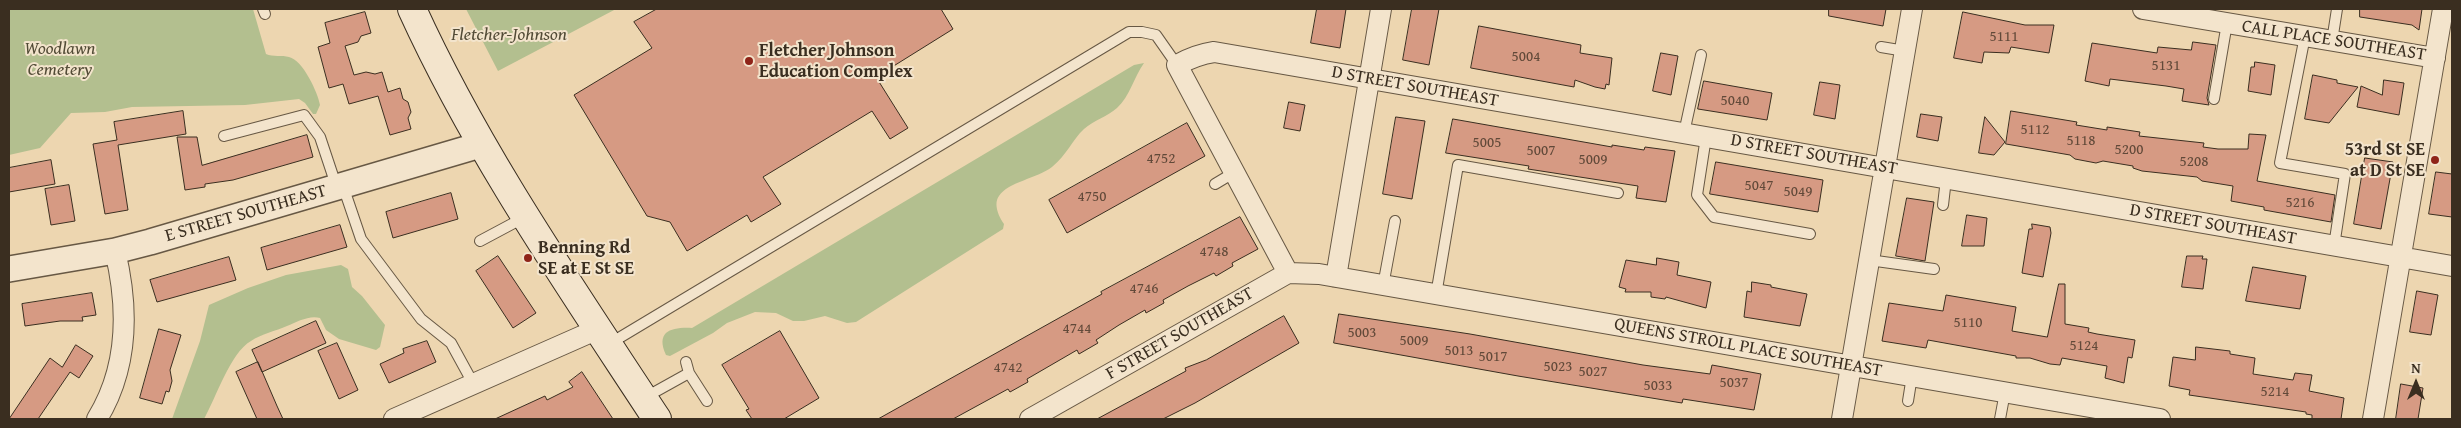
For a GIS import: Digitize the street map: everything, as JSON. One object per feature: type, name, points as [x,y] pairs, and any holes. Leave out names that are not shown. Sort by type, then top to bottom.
[{"type":"main road","points":[[412,9],[450,89],[480,145],[650,409]]},
{"type":"street","points":[[1177,65],[1288,273],[1336,277],[1381,9]]},
{"type":"street","points":[[1842,419],[1912,9]]},
{"type":"street","name":"CALL PLACE SOUTHEAST","points":[[2144,9],[2435,58]]},
{"type":"street","points":[[2373,419],[2443,9]]},
{"type":"street","name":"D STREET SOUTHEAST","points":[[1177,65],[1201,54],[1214,52],[2452,266]]},
{"type":"street","name":"E STREET SOUTHEAST","points":[[9,269],[115,250],[174,236],[480,145]]},
{"type":"street","points":[[97,419],[116,381],[124,344],[123,298],[115,250]]},
{"type":"street","name":"F STREET SOUTHEAST","points":[[1030,419],[1288,273]]},
{"type":"street","name":"QUEENS STROLL PLACE SOUTHEAST","points":[[1336,277],[2160,419]]},
{"type":"street","points":[[394,419],[474,385],[603,337]]},
{"type":"lane","points":[[2332,41],[2337,9]]},
{"type":"lane","points":[[2214,99],[2227,23]]},
{"type":"lane","points":[[603,337],[1129,32],[1156,35],[1177,65]]},
{"type":"lane","points":[[2305,36],[2280,163],[2345,174],[2334,246]]},
{"type":"lane","points":[[1881,47],[1905,51]]},
{"type":"lane","points":[[1684,133],[1701,55]]},
{"type":"lane","points":[[224,136],[304,115],[320,137],[361,239],[421,319],[451,343],[474,385]]},
{"type":"lane","points":[[1706,137],[1697,195],[1714,218],[1810,234]]},
{"type":"lane","points":[[1436,295],[1458,165],[1618,193]]},
{"type":"lane","points":[[1215,184],[1235,172]]},
{"type":"lane","points":[[1943,205],[1946,179]]},
{"type":"lane","points":[[480,242],[526,217]]},
{"type":"lane","points":[[1384,286],[1395,221]]},
{"type":"lane","points":[[1869,260],[1934,269]]},
{"type":"lane","points":[[686,362],[689,373],[707,401]]},
{"type":"lane","points":[[650,409],[689,373]]},
{"type":"lane","points":[[1908,401],[1912,376]]},
{"type":"lane","points":[[2000,419],[2005,392]]},
{"type":"green space","name":"Woodlawn Cemetery","points":[[9,9],[253,9],[266,54],[294,59],[304,70],[313,85],[320,105],[316,114],[313,114],[305,103],[299,99],[245,105],[132,107],[105,112],[71,113],[40,148],[9,155]]},
{"type":"green space","name":"Fletcher-Johnson","points":[[466,9],[616,9],[498,71]]},
{"type":"green space","points":[[1144,63],[1125,98],[1117,108],[1084,129],[1062,158],[1046,171],[1003,191],[997,199],[997,207],[1004,224],[1003,229],[856,322],[847,323],[825,316],[804,321],[793,321],[776,313],[755,312],[727,323],[713,333],[670,356],[666,355],[663,341],[667,332],[678,328],[692,328],[1134,65]]},
{"type":"green space","points":[[341,265],[348,269],[352,287],[362,296],[385,325],[380,347],[376,350],[339,339],[326,330],[320,318],[303,319],[259,336],[243,347],[230,365],[204,419],[172,419],[200,341],[209,305],[248,288],[286,275]]},
{"type":"building","points":[[657,9],[941,9],[953,29],[876,77],[908,128],[890,139],[872,111],[763,177],[781,204],[751,222],[747,215],[687,251],[670,222],[647,216],[574,95],[652,48],[634,22]]},
{"type":"building","points":[[1317,9],[1346,9],[1340,48],[1311,43]]},
{"type":"building","points":[[1412,9],[1439,9],[1429,65],[1403,60]]},
{"type":"building","points":[[1829,9],[1886,9],[1883,26],[1829,16]]},
{"type":"building","points":[[2360,9],[2422,9],[2419,30],[2412,25],[2360,17]]},
{"type":"building","points":[[365,12],[371,33],[361,36],[358,42],[345,46],[354,75],[366,72],[375,74],[382,72],[388,92],[400,88],[403,99],[408,102],[411,112],[408,118],[411,129],[390,135],[378,96],[349,104],[343,84],[329,88],[318,47],[330,43],[325,23]]},
{"type":"building","points":[[1963,12],[2025,25],[2054,25],[2049,53],[2011,47],[2009,53],[1984,52],[1982,63],[1954,58]]},
{"type":"building","points":[[1479,26],[1581,45],[1580,53],[1612,58],[1609,85],[1606,84],[1605,89],[1575,80],[1574,87],[1471,68]]},
{"type":"building","points":[[2193,42],[2216,45],[2207,98],[2209,105],[2182,101],[2184,89],[2110,79],[2109,86],[2085,81],[2092,43],[2157,53],[2158,47],[2191,50]]},
{"type":"building","points":[[1661,53],[1678,56],[1671,95],[1653,91]]},
{"type":"building","points":[[2255,62],[2275,65],[2271,95],[2248,91],[2251,67],[2254,67]]},
{"type":"building","points":[[2313,75],[2337,80],[2337,83],[2358,87],[2329,123],[2305,119]]},
{"type":"building","points":[[2384,80],[2404,83],[2399,115],[2357,107],[2361,86],[2382,95]]},
{"type":"building","points":[[1704,81],[1772,93],[1767,120],[1698,109]]},
{"type":"building","points":[[1820,82],[1840,85],[1835,119],[1814,115]]},
{"type":"building","points":[[1289,102],[1305,105],[1300,131],[1284,128]]},
{"type":"building","points":[[183,111],[186,134],[118,145],[128,210],[105,214],[93,144],[117,140],[114,122]]},
{"type":"building","points":[[2011,111],[2077,122],[2076,125],[2107,130],[2107,127],[2140,132],[2139,136],[2204,143],[2203,147],[2218,149],[2248,149],[2249,134],[2266,135],[2257,181],[2335,195],[2331,222],[2264,210],[2264,207],[2231,201],[2233,186],[2202,181],[2197,177],[2142,171],[2133,168],[2133,166],[2103,161],[2096,163],[2075,159],[2070,155],[2006,144]]},
{"type":"building","points":[[1921,114],[1942,117],[1938,141],[1917,137]]},
{"type":"building","points":[[1396,117],[1425,121],[1412,199],[1383,194]]},
{"type":"building","points":[[1985,117],[2005,142],[1994,155],[1979,153]]},
{"type":"building","points":[[1453,119],[1612,147],[1612,145],[1644,150],[1645,147],[1675,151],[1666,202],[1636,198],[1638,186],[1528,169],[1529,166],[1446,153]]},
{"type":"building","points":[[1187,123],[1205,156],[1067,233],[1049,200]]},
{"type":"building","points":[[307,135],[313,157],[233,180],[205,184],[205,187],[185,190],[177,137],[197,137],[202,165]]},
{"type":"building","points":[[2365,158],[2393,162],[2381,229],[2354,224]]},
{"type":"building","points":[[51,160],[55,184],[9,192],[9,168]]},
{"type":"building","points":[[1716,162],[1823,180],[1818,212],[1710,194]]},
{"type":"building","points":[[2436,172],[2452,174],[2452,217],[2429,214]]},
{"type":"building","points":[[69,185],[75,221],[51,225],[45,189]]},
{"type":"building","points":[[451,193],[458,219],[393,238],[386,212]]},
{"type":"building","points":[[1907,198],[1934,202],[1925,261],[1896,256]]},
{"type":"building","points":[[1967,215],[1987,218],[1984,246],[1962,246]]},
{"type":"building","points":[[1240,217],[1258,249],[1232,263],[1233,266],[1216,276],[1214,273],[1188,286],[1163,300],[1164,303],[1146,313],[1145,310],[1119,325],[1096,340],[1098,343],[1079,354],[1077,350],[1027,379],[1028,382],[1010,392],[1008,389],[953,419],[878,419],[1102,294],[1101,292]]},
{"type":"building","points":[[2032,224],[2050,227],[2051,233],[2043,277],[2022,273],[2029,229],[2032,229]]},
{"type":"building","points":[[340,225],[347,247],[267,270],[261,248]]},
{"type":"building","points":[[498,256],[536,313],[513,328],[476,271]]},
{"type":"building","points":[[2187,256],[2203,256],[2202,259],[2207,259],[2203,289],[2182,287]]},
{"type":"building","points":[[229,257],[236,280],[157,302],[150,280]]},
{"type":"building","points":[[1657,258],[1679,262],[1677,275],[1711,282],[1706,308],[1666,297],[1665,299],[1651,297],[1651,292],[1625,292],[1626,289],[1619,287],[1626,260],[1656,265]]},
{"type":"building","points":[[2253,267],[2306,276],[2300,309],[2246,301]]},
{"type":"building","points":[[1752,282],[1807,294],[1800,326],[1744,317],[1747,291],[1751,292]]},
{"type":"building","points":[[2059,284],[2065,284],[2065,324],[2089,328],[2088,332],[2135,340],[2132,358],[2128,357],[2124,383],[2105,378],[2107,366],[2062,358],[2060,365],[1928,340],[1926,348],[1882,341],[1889,303],[1943,311],[1946,295],[2016,307],[2012,331],[2047,337]]},
{"type":"building","points":[[2417,291],[2438,295],[2431,335],[2410,332]]},
{"type":"building","points":[[92,293],[96,315],[82,317],[83,321],[60,321],[25,326],[22,304]]},
{"type":"building","points":[[1339,314],[1470,334],[1643,365],[1710,374],[1712,365],[1761,374],[1754,410],[1683,399],[1682,403],[1334,343]]},
{"type":"building","points":[[1284,316],[1299,343],[1195,403],[1163,419],[1097,419],[1186,371],[1185,368],[1206,360]]},
{"type":"building","points":[[316,321],[326,343],[262,372],[252,350]]},
{"type":"building","points":[[159,329],[181,335],[170,370],[172,381],[169,392],[166,391],[162,404],[140,398]]},
{"type":"building","points":[[780,331],[819,398],[784,419],[752,419],[746,410],[749,409],[722,365]]},
{"type":"building","points":[[427,341],[436,362],[389,383],[380,364],[404,353],[403,349]]},
{"type":"building","points":[[337,343],[358,390],[339,399],[318,351]]},
{"type":"building","points":[[76,345],[93,356],[79,378],[70,372],[38,419],[9,419],[50,358],[62,367]]},
{"type":"building","points":[[2196,347],[2230,351],[2230,354],[2255,358],[2253,374],[2293,380],[2295,373],[2312,375],[2309,391],[2344,398],[2341,419],[2312,419],[2312,415],[2306,414],[2306,412],[2189,395],[2190,390],[2169,386],[2173,357],[2195,360]]},
{"type":"building","points":[[258,362],[283,419],[257,419],[236,372]]},
{"type":"building","points":[[582,372],[613,419],[495,419],[545,396],[547,400],[573,387],[569,382]]},
{"type":"building","points":[[2401,384],[2423,388],[2418,419],[2396,419]]},
{"type":"place","name":"Fletcher Johnson Education Complex","points":[[749,61]]},
{"type":"place","name":"53rd St SE at D St SE","points":[[2435,160]]},
{"type":"place","name":"Benning Rd SE at E St SE","points":[[528,258]]}]
